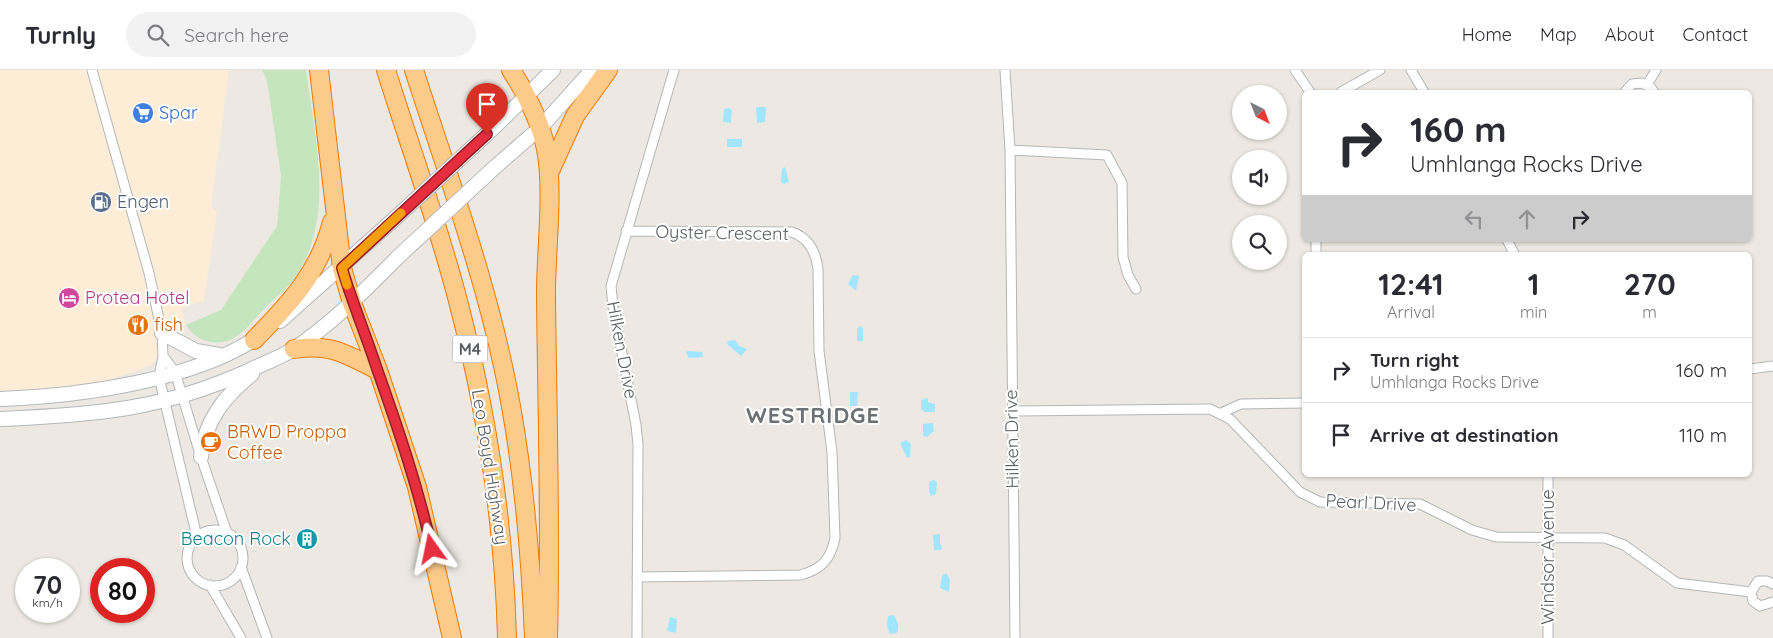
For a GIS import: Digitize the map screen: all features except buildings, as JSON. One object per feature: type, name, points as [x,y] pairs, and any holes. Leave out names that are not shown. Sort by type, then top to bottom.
[{"type":"highway","points":[[319,70],[334,213],[342,268],[352,303],[378,370],[421,503],[452,638]]},
{"type":"highway","name":"Leo Boyd Highway","points":[[386,70],[449,272],[471,353],[488,435],[498,501],[507,638]]},
{"type":"highway","name":"Leo Boyd Highway","points":[[414,70],[477,268],[496,339],[512,411],[531,563],[534,638]]},
{"type":"highway","points":[[511,70],[527,95],[541,127],[549,174],[546,254],[550,498],[548,638]]},
{"type":"highway","points":[[549,174],[575,116],[608,70]]},
{"type":"highway","points":[[254,340],[288,304],[313,272],[328,239],[334,213]]},
{"type":"highway","points":[[294,349],[314,346],[329,348],[378,370]]},
{"type":"street","points":[[92,70],[148,273],[162,333],[164,356],[158,377],[166,402],[198,537]]},
{"type":"street","points":[[0,399],[39,398],[100,390],[158,377],[228,355],[254,340],[294,310],[342,268],[487,134],[553,70]]},
{"type":"street","points":[[0,419],[94,414],[166,402],[229,380],[294,349],[352,303],[399,256],[541,127],[592,70]]},
{"type":"street","name":"Hilken Drive","points":[[636,638],[639,480],[636,425],[611,294],[612,275],[674,70]]},
{"type":"street","name":"Hilken Drive","points":[[1005,70],[1010,150],[1015,638]]},
{"type":"street","points":[[1295,70],[1309,90]]},
{"type":"street","points":[[1345,90],[1380,70]]},
{"type":"street","points":[[1411,70],[1423,90]]},
{"type":"street","points":[[1647,85],[1656,70]]},
{"type":"street","points":[[1627,90],[1632,84],[1642,83],[1652,90]]},
{"type":"street","points":[[1010,150],[1107,155],[1122,183],[1123,257],[1128,275],[1136,289]]},
{"type":"street","name":"Oyster Crescent","points":[[626,231],[792,232],[806,240],[812,248],[818,269],[819,350],[832,452],[835,538],[827,561],[816,570],[800,575],[638,577]]},
{"type":"street","points":[[162,333],[196,351],[205,354],[228,355]]},
{"type":"street","points":[[164,356],[175,372],[227,533],[239,544],[243,559],[241,567],[232,580],[226,584],[210,585],[196,579],[188,565],[188,550],[198,537],[212,530],[227,533]]},
{"type":"street","points":[[201,457],[206,432],[220,403],[266,363]]},
{"type":"street","points":[[1752,370],[1773,366]]},
{"type":"street","points":[[1221,413],[1241,404],[1302,403]]},
{"type":"street","name":"Pearl Drive","points":[[1012,411],[1198,408],[1221,413],[1230,419],[1291,484],[1300,492],[1320,502],[1420,504],[1482,534],[1496,537],[1605,538],[1616,540],[1677,583],[1751,592]]},
{"type":"street","name":"Windsor Avenue","points":[[1548,477],[1548,638]]},
{"type":"street","points":[[241,567],[267,638]]},
{"type":"street","points":[[1773,584],[1767,581],[1758,581],[1751,592],[1753,601],[1760,606],[1769,605],[1773,602]]},
{"type":"street","points":[[210,585],[241,638]]},
{"type":"shaded area","points":[[0,70],[229,70],[211,207],[217,212],[204,301],[181,308],[186,325],[151,365],[95,386],[0,392]]},
{"type":"green space","points":[[262,70],[306,70],[314,123],[319,177],[319,203],[315,229],[308,254],[289,286],[237,336],[219,342],[206,341],[190,331],[186,325],[221,310],[277,226],[281,176],[267,80]]},
{"type":"water","points":[[756,107],[766,107],[765,122],[757,123]]},
{"type":"water","points":[[729,108],[732,110],[731,123],[723,122],[724,109]]},
{"type":"water","points":[[727,139],[742,139],[742,147],[727,147]]},
{"type":"water","points":[[785,167],[789,182],[784,184],[781,182],[782,169]]},
{"type":"water","points":[[853,275],[859,276],[856,291],[848,284]]},
{"type":"water","points":[[860,326],[863,328],[863,341],[857,341],[857,329]]},
{"type":"water","points":[[735,340],[739,346],[747,349],[741,356],[727,344],[728,341]]},
{"type":"water","points":[[687,351],[702,352],[703,357],[689,358],[686,353]]},
{"type":"water","points":[[850,392],[858,392],[857,406],[850,406]]},
{"type":"water","points":[[928,398],[928,402],[935,404],[935,412],[925,412],[921,409],[921,400]]},
{"type":"water","points":[[933,423],[934,431],[927,437],[923,436],[923,424]]},
{"type":"water","points":[[906,440],[911,444],[910,457],[907,458],[900,443]]},
{"type":"water","points":[[934,480],[937,482],[936,494],[931,496],[929,482]]},
{"type":"water","points":[[940,534],[942,548],[941,550],[934,550],[933,535]]},
{"type":"water","points":[[946,573],[950,579],[949,592],[940,588],[942,576]]},
{"type":"water","points":[[894,615],[898,623],[898,630],[897,633],[890,634],[887,626],[888,616]]},
{"type":"water","points":[[670,617],[677,619],[676,633],[667,631]]},
{"type":"slow traffic","points":[[347,285],[342,268],[401,213]]},
{"type":"place","name":"Spar","points":[[143,113]]},
{"type":"place","name":"Engen","points":[[101,202]]},
{"type":"place","name":"Protea Hotel","points":[[69,298]]},
{"type":"place","name":"fish","points":[[138,325]]},
{"type":"place","name":"BRWD Proppa Coffee","points":[[211,442]]},
{"type":"place","name":"Beacon Rock","points":[[307,539]]},
{"type":"district","name":"WESTRIDGE","points":[[813,415]]},
{"type":"route","points":[[432,549],[414,477],[378,370],[352,303],[342,268],[487,134]]}]
